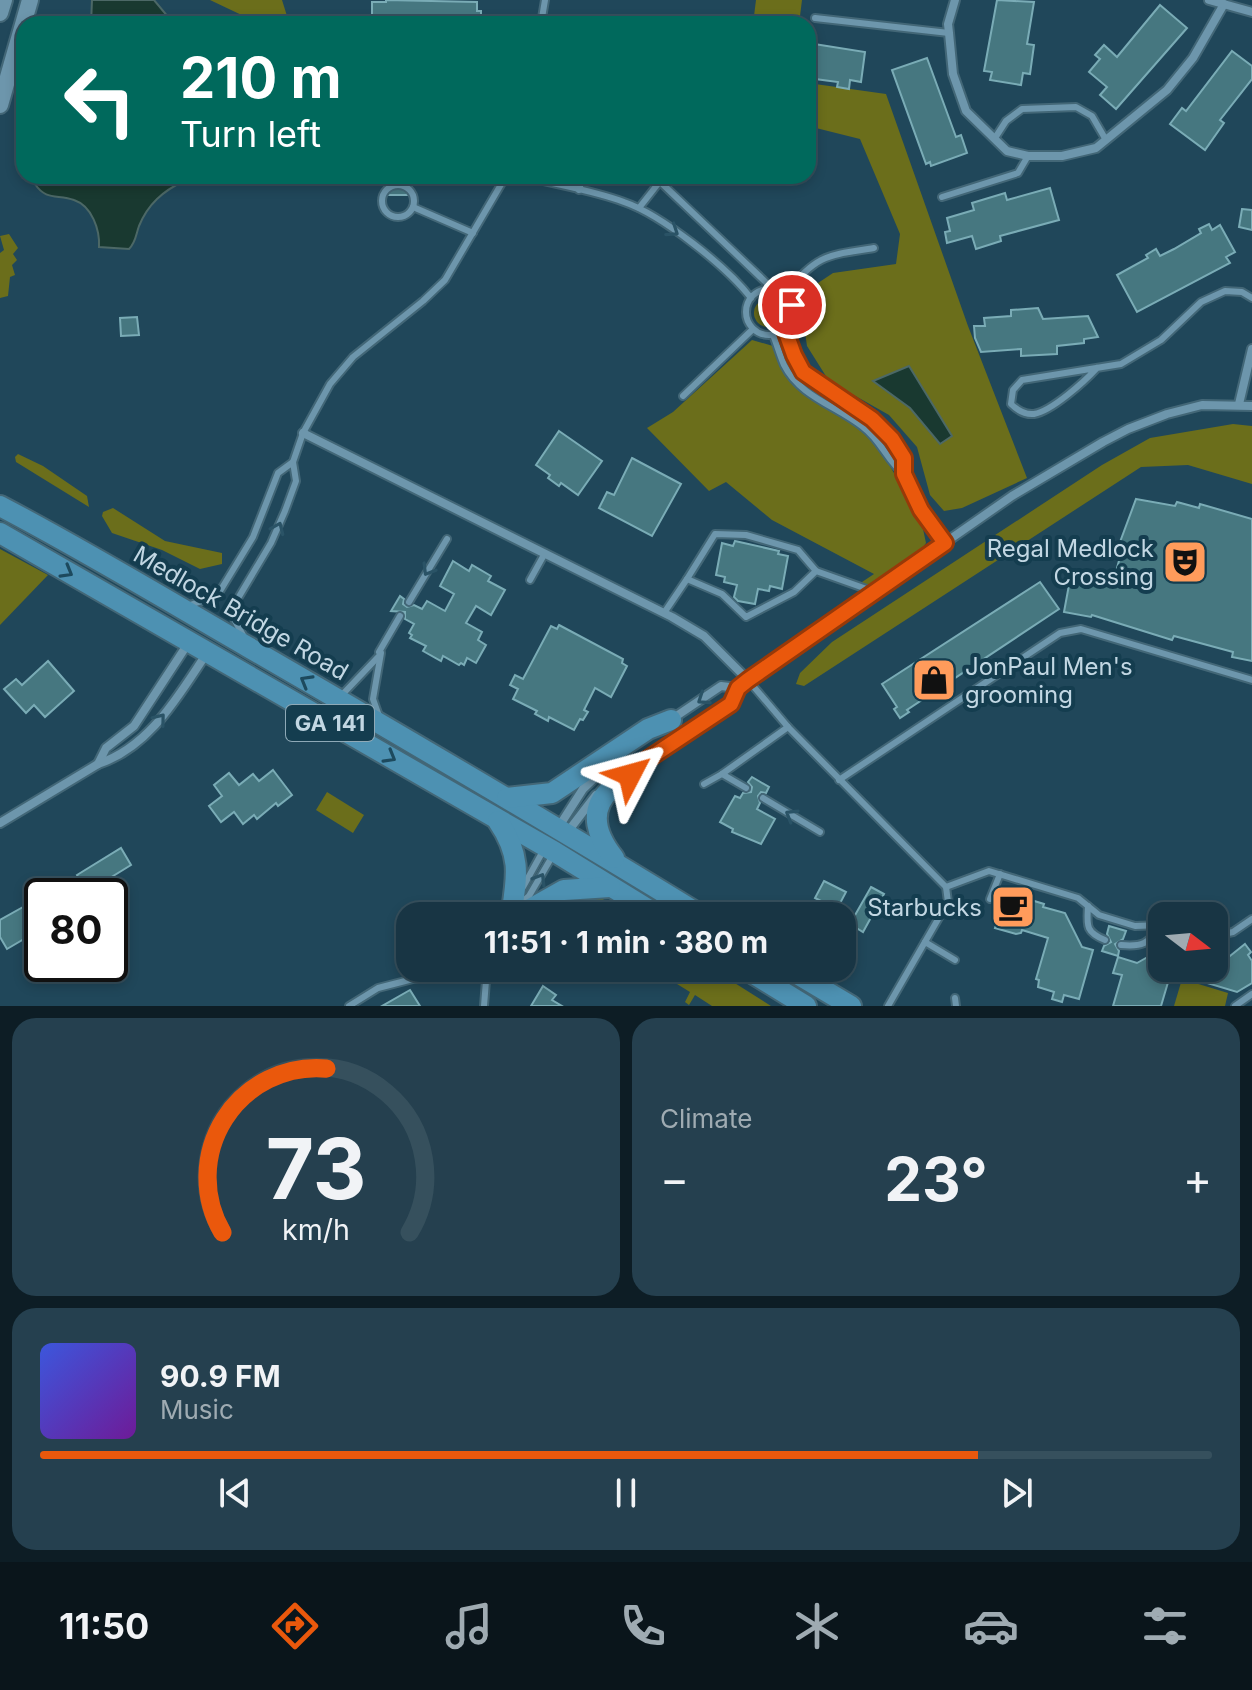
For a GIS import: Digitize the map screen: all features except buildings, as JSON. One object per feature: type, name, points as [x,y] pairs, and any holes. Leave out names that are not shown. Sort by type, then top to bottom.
[{"type":"highway","name":"Medlock Bridge Road","points":[[0,506],[338,699],[679,902]]},
{"type":"highway","name":"GA 141","points":[[0,533],[636,902]]},
{"type":"highway","points":[[507,798],[552,793],[648,729],[671,720]]},
{"type":"highway","points":[[619,865],[598,833],[598,808],[606,794],[639,765]]},
{"type":"highway","points":[[496,818],[515,851],[516,902]]},
{"type":"highway","points":[[538,902],[564,890],[612,887]]},
{"type":"highway","points":[[767,982],[806,1006]]},
{"type":"highway","points":[[811,982],[851,1006]]},
{"type":"main road","points":[[0,13],[4,0]]},
{"type":"main road","points":[[0,105],[16,49]]},
{"type":"street","points":[[955,0],[948,24],[953,74],[966,111],[1007,151],[1028,156],[1062,156],[1096,148],[1167,90],[1193,58],[1224,4]]},
{"type":"street","points":[[1209,0],[1252,12]]},
{"type":"street","points":[[1239,404],[1252,349]]},
{"type":"street","points":[[1246,374],[1252,382]]},
{"type":"street","points":[[562,831],[604,787],[731,704],[738,688],[748,680],[1012,496],[1128,429],[1167,414],[1202,405],[1252,406]]},
{"type":"street","points":[[303,433],[664,613],[704,636],[748,680]]},
{"type":"street","points":[[98,764],[106,748],[134,726],[189,642]]},
{"type":"street","points":[[0,823],[142,740],[164,715],[207,653]]},
{"type":"street","points":[[550,850],[583,789],[598,774],[721,686],[738,688]]},
{"type":"lane","points":[[816,18],[949,33]]},
{"type":"lane","points":[[995,138],[1006,121],[1022,109],[1076,107],[1092,116],[1106,140]]},
{"type":"lane","points":[[942,197],[1018,173],[1028,156]]},
{"type":"lane","points":[[249,648],[234,619],[234,605],[271,543],[285,511],[296,481],[293,462],[303,433],[330,384],[353,357],[445,280],[501,184]]},
{"type":"lane","points":[[555,184],[639,208],[705,253],[741,284],[751,298]]},
{"type":"lane","points":[[579,190],[581,184]]},
{"type":"lane","points":[[639,208],[658,184]]},
{"type":"lane","points":[[665,184],[774,290]]},
{"type":"lane","points":[[401,185],[411,193],[413,207],[407,215],[395,217],[384,211],[382,198],[389,187],[401,185]]},
{"type":"lane","points":[[413,207],[473,233]]},
{"type":"lane","points":[[784,294],[813,262],[835,254],[874,248]]},
{"type":"lane","points":[[761,290],[784,294],[792,305],[793,314],[785,330],[773,335],[759,334],[747,320],[746,311],[751,298],[761,290]]},
{"type":"lane","points":[[1097,368],[1078,388],[1035,414],[1018,412],[1011,404],[1013,390],[1022,380],[1121,364],[1161,340],[1201,302],[1225,291],[1242,292],[1252,298]]},
{"type":"lane","points":[[683,396],[753,329]]},
{"type":"lane","points":[[785,330],[803,372],[872,419],[892,439],[904,458],[904,474],[921,510],[945,543]]},
{"type":"lane","points":[[773,335],[785,366],[795,380],[813,396],[864,427],[882,445],[893,465],[904,474]]},
{"type":"lane","points":[[181,608],[217,596],[258,526],[278,473],[293,462]]},
{"type":"lane","points":[[664,613],[715,534],[746,535],[798,550],[816,571],[875,592]]},
{"type":"lane","points":[[409,602],[447,539]]},
{"type":"lane","points":[[530,580],[545,553]]},
{"type":"lane","points":[[240,560],[255,568]]},
{"type":"lane","points":[[687,579],[722,594],[746,617],[794,592],[816,571]]},
{"type":"lane","points":[[379,652],[400,616]]},
{"type":"lane","points":[[839,780],[1060,633],[1081,629],[1252,680]]},
{"type":"lane","points":[[338,699],[381,653],[373,699],[386,727]]},
{"type":"lane","points":[[748,680],[788,727],[946,887],[948,902],[888,1006]]},
{"type":"lane","points":[[704,784],[788,727]]},
{"type":"lane","points":[[722,774],[746,788]]},
{"type":"lane","points":[[763,798],[820,832]]},
{"type":"lane","points":[[518,902],[520,892],[550,850]]},
{"type":"lane","points":[[946,887],[989,871],[1078,898],[1099,915],[1135,926],[1148,926]]},
{"type":"lane","points":[[990,899],[1000,874]]},
{"type":"lane","points":[[1088,906],[1087,925],[1093,935],[1105,940]]},
{"type":"lane","points":[[1228,933],[1251,922]]},
{"type":"lane","points":[[925,942],[955,960]]},
{"type":"lane","points":[[1121,945],[1135,947],[1148,942]]},
{"type":"lane","points":[[349,1006],[378,988],[401,982]]},
{"type":"lane","points":[[484,1006],[485,982]]},
{"type":"lane","points":[[1235,1006],[1252,994]]},
{"type":"shaded area","points":[[92,0],[154,0],[167,16],[91,16]]},
{"type":"shaded area","points":[[210,0],[282,0],[287,16],[244,16]]},
{"type":"shaded area","points":[[756,0],[802,0],[800,16],[754,16]]},
{"type":"shaded area","points":[[816,84],[886,94],[968,326],[1027,478],[962,508],[944,511],[930,495],[917,447],[889,415],[829,381],[807,346],[802,312],[812,287],[833,273],[896,264],[900,234],[860,139],[816,128]]},
{"type":"shaded area","points":[[35,184],[178,184],[152,205],[129,249],[99,247],[96,226],[86,207],[39,189]]},
{"type":"shaded area","points":[[9,234],[18,248],[13,254],[17,260],[12,265],[15,275],[10,277],[8,296],[0,298],[0,253],[4,250],[0,236]]},
{"type":"shaded area","points":[[768,299],[778,303],[782,313],[778,323],[768,327],[758,323],[754,313],[758,303]]},
{"type":"shaded area","points":[[752,340],[773,346],[791,380],[802,391],[855,425],[869,438],[892,470],[923,529],[926,543],[916,557],[869,587],[859,584],[874,574],[772,520],[726,482],[709,491],[647,428],[673,412]]},
{"type":"shaded area","points":[[909,366],[952,436],[940,444],[910,408],[873,381]]},
{"type":"shaded area","points":[[1233,424],[1252,426],[1252,484],[1188,465],[1141,467],[804,686],[796,684],[800,673],[832,642],[1102,465],[1150,438]]},
{"type":"shaded area","points":[[18,454],[43,466],[87,496],[89,507],[16,462]]},
{"type":"shaded area","points":[[113,508],[165,541],[222,553],[222,564],[200,569],[162,550],[112,533],[102,516],[103,512]]},
{"type":"shaded area","points":[[0,549],[48,575],[0,625]]},
{"type":"shaded area","points":[[327,792],[364,815],[353,833],[316,810]]},
{"type":"shaded area","points":[[568,893],[601,898],[607,902],[555,902]]},
{"type":"shaded area","points":[[674,982],[733,982],[771,1006],[712,1006],[695,995],[689,1005],[685,1002],[690,992]]},
{"type":"shaded area","points":[[1181,982],[1192,982],[1228,993],[1225,1006],[1174,1006]]},
{"type":"place","name":"Regal Medlock Crossing","points":[[1185,562]]},
{"type":"place","name":"JonPaul Men's grooming","points":[[934,680]]},
{"type":"place","name":"Starbucks","points":[[1013,907]]},
{"type":"route","points":[[630,775],[639,765],[731,704],[738,688],[748,680],[945,543],[921,510],[904,474],[904,458],[892,439],[872,419],[803,372],[785,330],[791,323],[792,305]]}]
